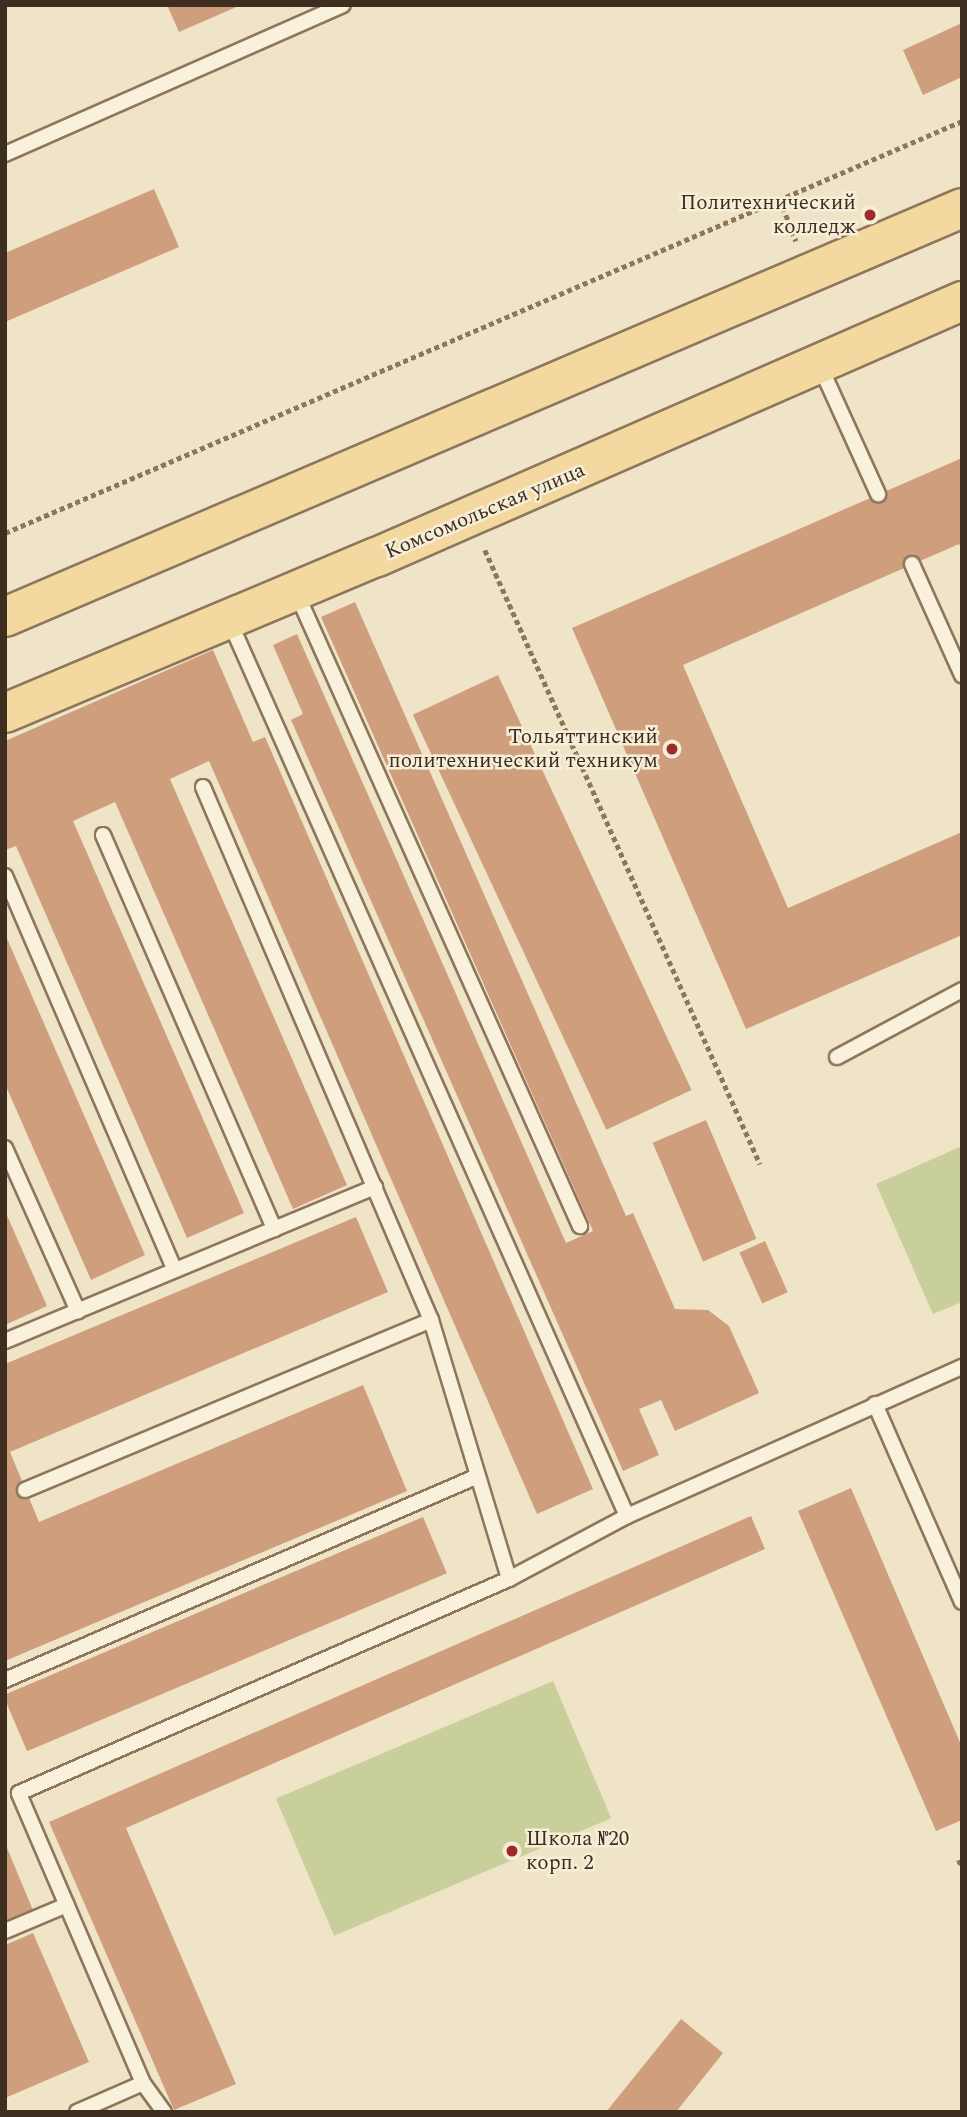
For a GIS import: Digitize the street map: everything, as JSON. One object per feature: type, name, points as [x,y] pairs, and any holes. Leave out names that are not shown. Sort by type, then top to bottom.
[{"type":"main road","points":[[5,617],[962,208]]},
{"type":"main road","name":"Комсомольская улица","points":[[5,713],[820,366],[962,300]]},
{"type":"lane","points":[[5,154],[343,5]]},
{"type":"lane","points":[[820,366],[878,495]]},
{"type":"lane","points":[[912,564],[962,675]]},
{"type":"lane","points":[[296,590],[580,1226]]},
{"type":"lane","points":[[228,618],[627,1516]]},
{"type":"lane","points":[[202,787],[431,1320],[509,1579]]},
{"type":"lane","points":[[103,835],[274,1229]]},
{"type":"lane","points":[[5,876],[175,1270]]},
{"type":"lane","points":[[837,1057],[962,990]]},
{"type":"lane","points":[[5,1147],[78,1311]]},
{"type":"lane","points":[[5,1342],[374,1187]]},
{"type":"lane","points":[[26,1490],[431,1320]]},
{"type":"lane","points":[[164,2112],[143,2083],[67,1905],[12,1796],[509,1579],[627,1516],[962,1367]]},
{"type":"lane","points":[[875,1404],[962,1602]]},
{"type":"lane","points":[[5,1680],[478,1476]]},
{"type":"lane","points":[[5,1931],[67,1905]]},
{"type":"lane","points":[[77,2112],[143,2083]]},
{"type":"path","points":[[5,533],[962,121]]},
{"type":"path","points":[[780,199],[798,246]]},
{"type":"path","points":[[485,550],[760,1164]]},
{"type":"green space","points":[[962,1146],[962,1302],[933,1314],[876,1184]]},
{"type":"green space","points":[[553,1681],[611,1818],[334,1936],[276,1799]]},
{"type":"building","points":[[167,5],[241,5],[179,32]]},
{"type":"building","points":[[962,23],[962,77],[923,95],[903,50]]},
{"type":"building","points":[[154,189],[179,247],[5,322],[5,253]]},
{"type":"building","name":"Тольяттинский политехнический техникум","points":[[962,458],[962,551],[959,544],[683,665],[788,908],[962,832],[962,935],[746,1029],[572,628]]},
{"type":"building","points":[[355,602],[626,1216],[633,1213],[675,1309],[708,1310],[729,1326],[759,1393],[675,1431],[661,1400],[639,1409],[659,1455],[623,1471],[291,720],[303,714],[273,645],[297,634],[566,1243],[593,1231],[321,617]]},
{"type":"building","points":[[213,650],[253,742],[265,737],[593,1489],[537,1514],[209,761],[170,779],[347,1185],[293,1209],[115,802],[73,821],[244,1213],[187,1238],[16,846],[5,850],[5,741]]},
{"type":"building","points":[[498,675],[692,1090],[606,1130],[413,715]]},
{"type":"building","points":[[5,934],[145,1255],[91,1280],[5,1084]]},
{"type":"building","points":[[706,1120],[756,1239],[703,1261],[653,1143]]},
{"type":"building","points":[[5,1211],[47,1306],[5,1325]]},
{"type":"building","points":[[356,1217],[388,1292],[10,1452],[39,1522],[363,1385],[407,1491],[5,1661],[5,1364]]},
{"type":"building","points":[[765,1241],[788,1292],[762,1304],[739,1252]]},
{"type":"building","points":[[851,1488],[962,1747],[962,1820],[936,1831],[798,1511]]},
{"type":"building","points":[[751,1516],[765,1549],[126,1828],[236,2084],[174,2110],[49,1822]]},
{"type":"building","points":[[423,1517],[447,1573],[27,1751],[5,1694]]},
{"type":"building","points":[[5,1843],[35,1915],[5,1927]]},
{"type":"building","points":[[33,1933],[89,2062],[5,2098],[5,1945]]},
{"type":"building","points":[[681,2019],[723,2053],[676,2112],[606,2112]]},
{"type":"place","name":"Политехнический колледж","points":[[870,215]]},
{"type":"place","name":"Тольяттинский политехнический техникум","points":[[672,749]]},
{"type":"place","name":"Школа №20 корп. 2","points":[[512,1851]]}]
